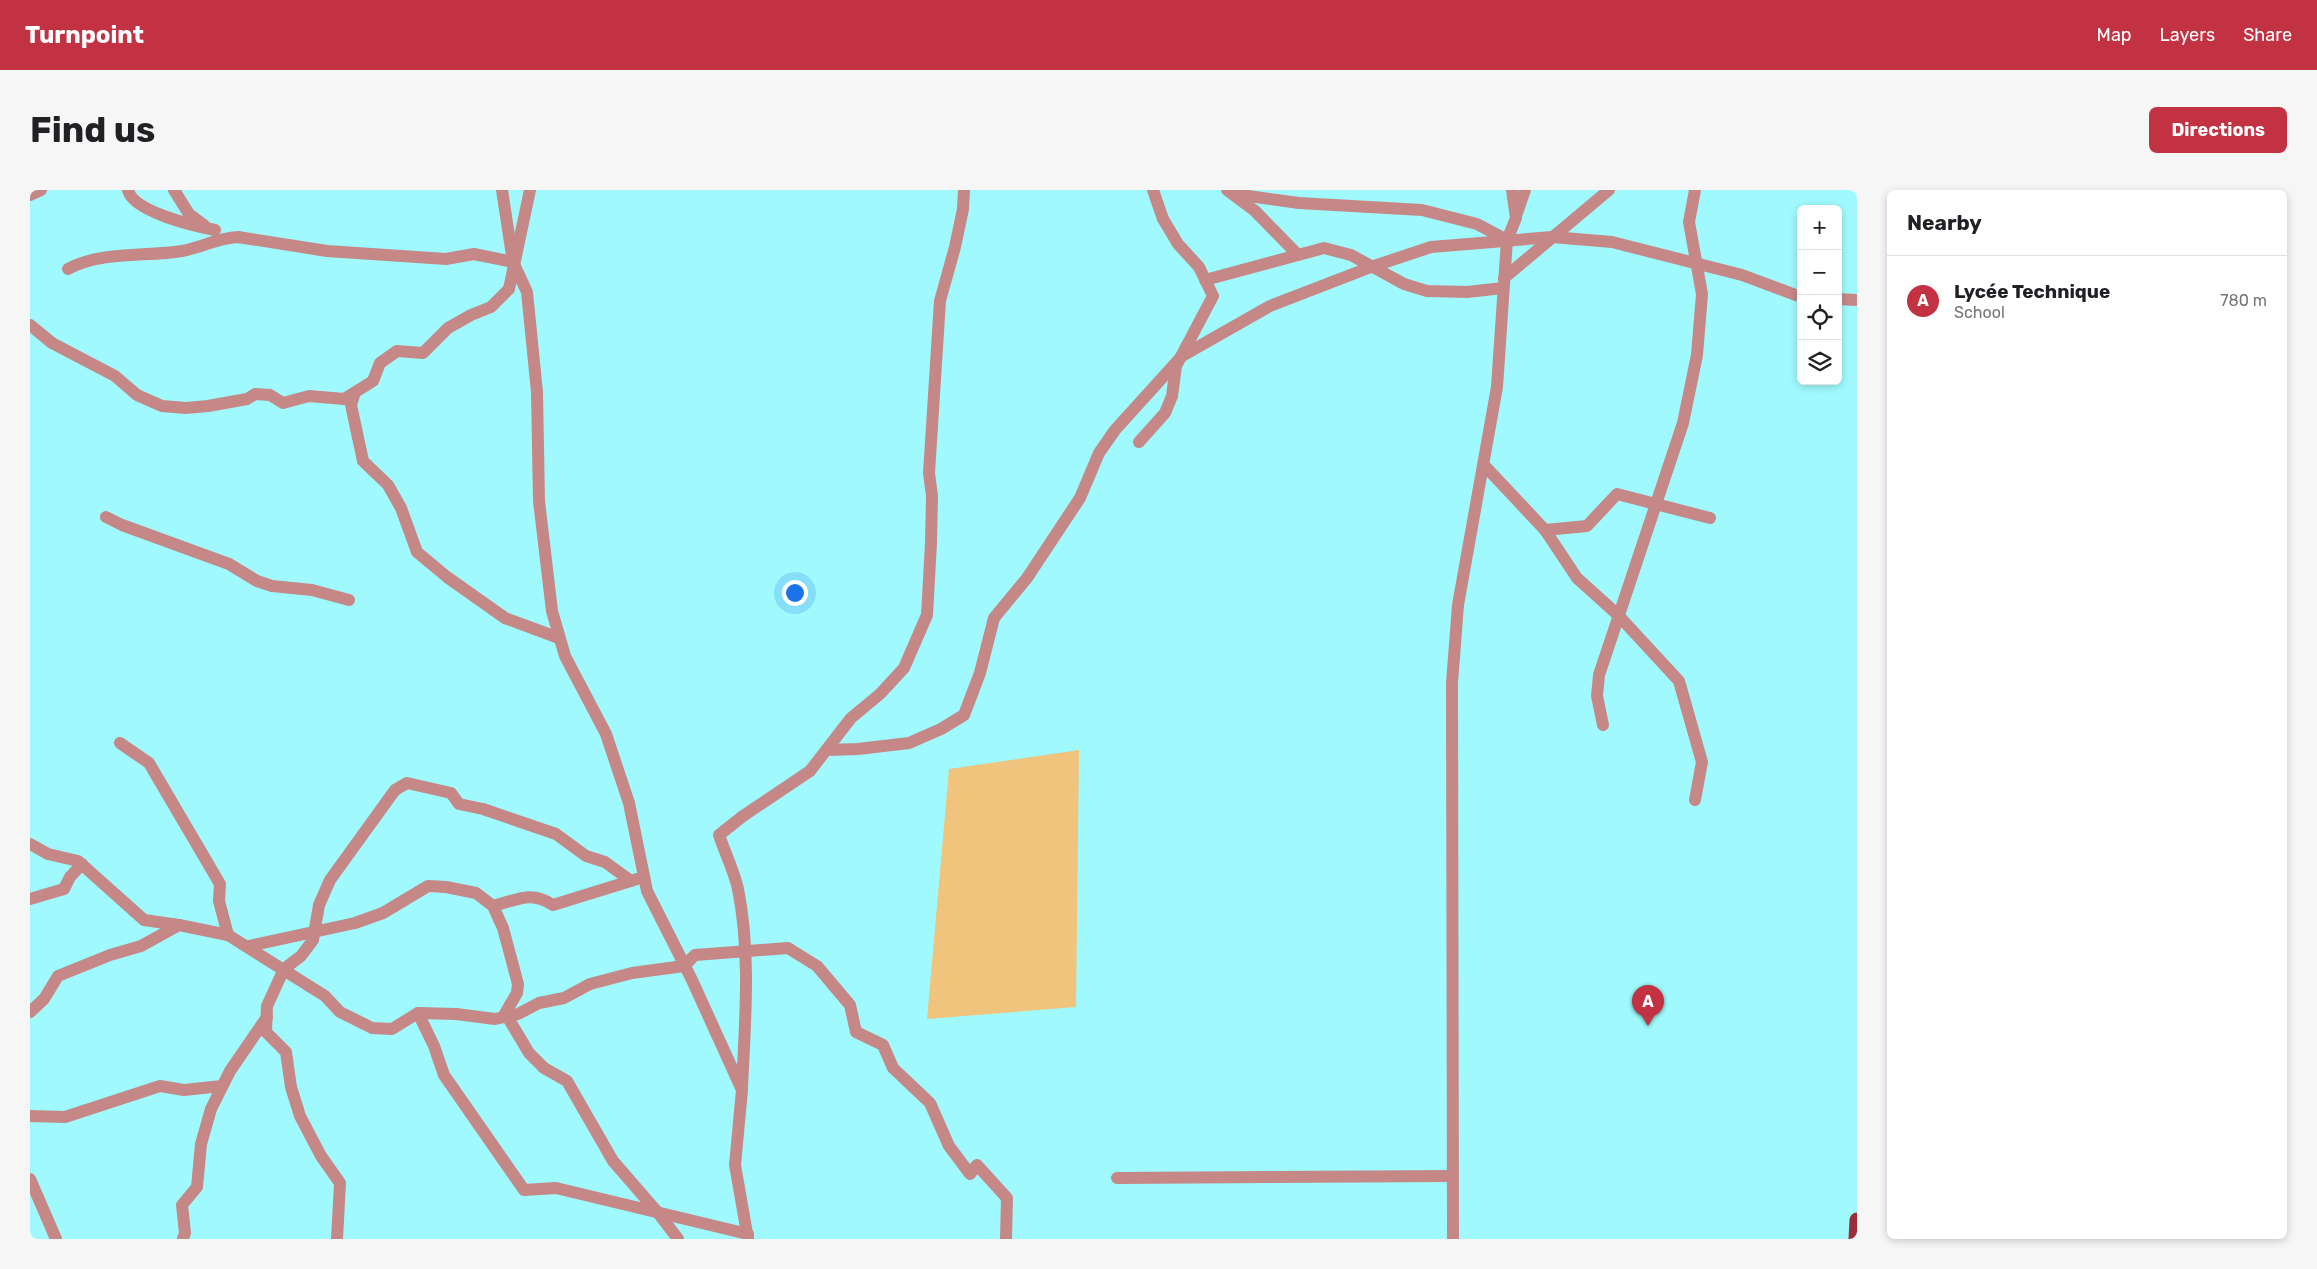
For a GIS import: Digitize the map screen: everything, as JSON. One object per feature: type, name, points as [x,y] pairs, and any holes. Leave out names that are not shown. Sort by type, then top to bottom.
[{"type":"main road","points":[[1856,1239],[1857,1220]]},
{"type":"street","points":[[30,195],[41,190]]},
{"type":"street","points":[[128,190],[134,201],[148,209],[182,222],[215,230]]},
{"type":"street","points":[[174,190],[189,214],[202,224],[233,237]]},
{"type":"street","points":[[502,190],[513,262],[527,292],[537,392],[539,501],[552,611],[559,638],[565,656],[606,734],[629,803],[647,891],[742,1090]]},
{"type":"street","points":[[30,325],[52,342],[115,376],[137,394],[162,406],[186,408],[208,406],[247,399],[255,394],[270,395],[283,403],[309,396],[344,400],[373,381],[380,364],[397,351],[423,353],[448,328],[471,315],[491,308],[509,289],[513,262],[530,190]]},
{"type":"street","points":[[418,1013],[444,1075],[524,1190],[556,1188],[748,1236],[735,1165],[742,1090],[746,950],[738,888],[719,835],[810,771],[851,718],[880,694],[904,668],[928,615],[932,496],[929,473],[940,301],[956,247],[963,209],[964,190]]},
{"type":"street","points":[[1139,442],[1165,413],[1172,396],[1176,366],[1213,296],[1200,267],[1178,244],[1163,219],[1153,190]]},
{"type":"street","points":[[1512,190],[1516,218]]},
{"type":"street","points":[[1453,1239],[1454,829],[1452,682],[1458,604],[1497,387],[1507,240],[1525,190]]},
{"type":"street","points":[[1205,280],[1324,248],[1350,255],[1404,284],[1428,291],[1467,292],[1504,283],[1552,237],[1568,226],[1610,190]]},
{"type":"street","points":[[1603,725],[1597,696],[1599,675],[1684,423],[1697,355],[1702,294],[1689,222],[1695,190]]},
{"type":"street","points":[[1230,192],[1255,211],[1298,255]]},
{"type":"street","points":[[1230,192],[1298,203],[1422,210],[1477,224],[1507,240]]},
{"type":"street","points":[[68,269],[80,262],[118,256],[141,256],[184,251],[223,237],[327,251],[446,259],[474,254],[513,262]]},
{"type":"street","points":[[827,750],[858,749],[909,743],[941,729],[964,715],[980,674],[994,618],[1027,578],[1080,498],[1099,453],[1115,430],[1182,356],[1270,306],[1371,267],[1431,247],[1552,237],[1612,242],[1696,262],[1742,275],[1797,296]]},
{"type":"street","points":[[1842,299],[1857,300]]},
{"type":"street","points":[[354,395],[352,405],[363,461],[388,485],[401,508],[417,552],[447,577],[505,618],[559,638]]},
{"type":"street","points":[[1484,465],[1545,530],[1577,578],[1618,615],[1680,681],[1702,762],[1695,800]]},
{"type":"street","points":[[1545,530],[1587,526],[1617,494],[1710,518]]},
{"type":"street","points":[[106,517],[122,525],[229,564],[256,581],[286,588],[312,590],[348,600]]},
{"type":"street","points":[[120,743],[150,763],[220,884],[220,902],[228,935]]},
{"type":"street","points":[[337,1239],[340,1182],[321,1156],[300,1116],[290,1087],[286,1052],[266,1032],[267,1006],[284,969],[301,956],[313,940],[319,905],[330,880],[395,790],[407,783],[451,794],[459,804],[483,809],[556,834],[586,856],[605,862],[631,881]]},
{"type":"street","points":[[30,844],[48,854],[78,861],[144,920],[228,935],[249,946],[325,996],[340,1012],[372,1028],[392,1029],[418,1013],[456,1014],[495,1019],[518,1014],[539,1003],[564,998],[575,991],[599,982],[632,973],[684,966],[695,955],[788,948],[817,966],[850,1005],[856,1032],[883,1045],[893,1068],[930,1104],[949,1146],[970,1174],[977,1165],[1008,1198],[1006,1239]]},
{"type":"street","points":[[30,899],[64,889],[70,877],[82,864]]},
{"type":"street","points":[[493,906],[529,896],[542,898],[553,906],[644,877]]},
{"type":"street","points":[[249,946],[355,923],[383,912],[428,886],[476,893],[493,906],[503,928],[518,984],[517,993],[505,1017]]},
{"type":"street","points":[[30,1012],[44,999],[58,976],[110,955],[141,946],[178,925]]},
{"type":"street","points":[[183,1239],[185,1233],[182,1205],[197,1187],[202,1144],[211,1109],[230,1071],[267,1017]]},
{"type":"street","points":[[505,1017],[529,1053],[544,1068],[567,1081],[613,1161],[678,1239]]},
{"type":"street","points":[[30,1116],[65,1117],[160,1086],[184,1090],[222,1086]]},
{"type":"street","points":[[1117,1178],[1452,1176]]},
{"type":"street","points":[[30,1179],[56,1239]]},
{"type":"shaded area","points":[[1079,750],[1076,1007],[927,1019],[949,769]]},
{"type":"place","name":"Lycée Technique","points":[[1648,1026]]}]
